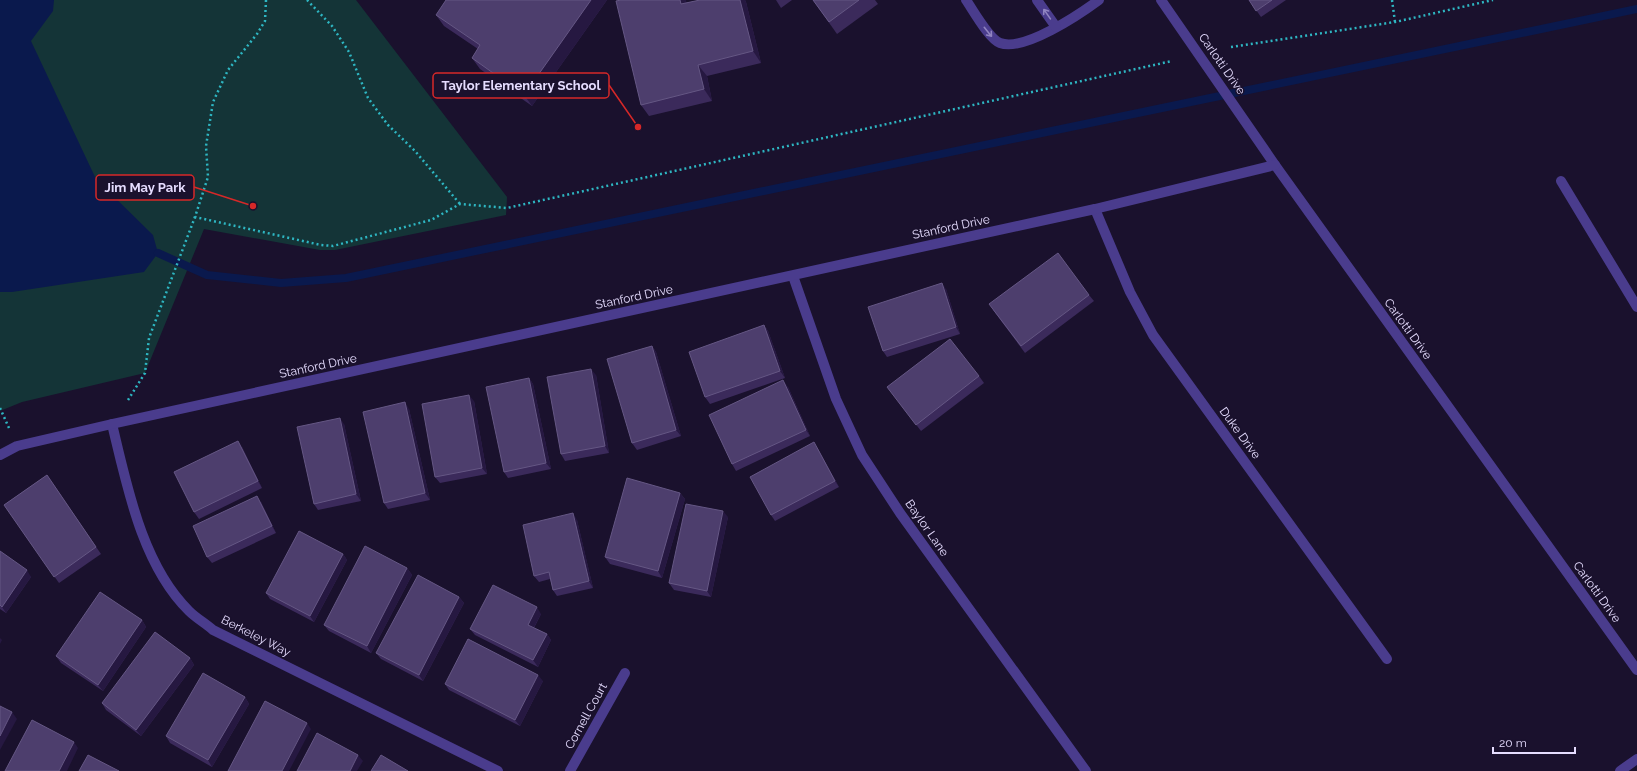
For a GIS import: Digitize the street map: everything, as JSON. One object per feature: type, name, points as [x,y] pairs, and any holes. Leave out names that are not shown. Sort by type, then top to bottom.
[{"type":"street","points":[[966,0],[990,34],[999,43],[1011,44],[1025,41],[1072,20],[1099,0]]},
{"type":"street","points":[[1037,0],[1056,27]]},
{"type":"street","name":"Carlotti Drive","points":[[1161,0],[1275,165],[1637,670]]},
{"type":"street","name":"Stanford Drive","points":[[0,455],[17,446],[112,424],[1096,209],[1275,165]]},
{"type":"street","points":[[1561,181],[1637,306]]},
{"type":"street","name":"Duke Drive","points":[[1096,209],[1130,292],[1153,335],[1387,659]]},
{"type":"street","name":"Baylor Lane","points":[[793,276],[836,399],[862,455],[900,513],[1086,771]]},
{"type":"street","name":"Berkeley Way","points":[[112,424],[144,539],[165,579],[189,611],[213,630],[498,771]]},
{"type":"street","name":"Cornell Court","points":[[570,771],[625,674]]},
{"type":"street","points":[[1620,771],[1637,759]]},
{"type":"path","points":[[112,424],[145,373],[149,338],[168,293],[193,225],[208,177],[206,146],[213,102],[228,70],[258,34],[265,21],[266,0]]},
{"type":"path","points":[[307,0],[332,26],[349,52],[368,98],[388,125],[415,150],[460,204]]},
{"type":"path","points":[[1392,0],[1395,22]]},
{"type":"path","points":[[1231,47],[1395,22],[1492,0]]},
{"type":"path","points":[[195,217],[321,246],[333,246],[431,220],[460,204],[507,208],[1172,61]]},
{"type":"green space","points":[[0,0],[356,0],[507,197],[506,215],[335,250],[320,250],[204,229],[145,373],[22,402],[0,411]]},
{"type":"shaded area","points":[[0,0],[54,0],[53,11],[31,41],[96,179],[153,235],[158,253],[144,272],[12,292],[0,292]]},
{"type":"building","points":[[446,0],[591,0],[524,95],[472,58],[480,45],[436,15]]},
{"type":"building","points":[[680,0],[681,4],[700,0],[740,0],[753,51],[698,65],[704,89],[641,105],[616,1]]},
{"type":"building","points":[[813,0],[859,0],[829,22]]},
{"type":"building","points":[[1249,0],[1272,0],[1256,11]]},
{"type":"building","points":[[1058,253],[1089,295],[1021,346],[989,304]]},
{"type":"building","points":[[942,283],[956,327],[883,351],[868,307]]},
{"type":"building","points":[[764,325],[780,371],[705,397],[689,352]]},
{"type":"building","points":[[950,339],[979,376],[916,425],[887,387]]},
{"type":"building","points":[[652,346],[676,430],[632,443],[607,359]]},
{"type":"building","points":[[591,369],[605,446],[561,454],[547,377]]},
{"type":"building","points":[[529,378],[546,463],[504,472],[486,387]]},
{"type":"building","points":[[783,380],[806,430],[732,464],[709,415]]},
{"type":"building","points":[[469,395],[482,468],[435,477],[422,404]]},
{"type":"building","points":[[405,402],[425,493],[384,503],[363,412]]},
{"type":"building","points":[[340,418],[356,494],[314,504],[297,427]]},
{"type":"building","points":[[238,441],[258,481],[194,512],[174,472]]},
{"type":"building","points":[[814,442],[835,481],[771,515],[750,477]]},
{"type":"building","points":[[47,475],[96,547],[54,577],[4,505]]},
{"type":"building","points":[[627,478],[680,493],[658,571],[605,557]]},
{"type":"building","points":[[257,496],[272,526],[207,557],[193,526]]},
{"type":"building","points":[[686,504],[723,511],[707,591],[669,583]]},
{"type":"building","points":[[573,513],[589,581],[553,590],[549,572],[534,576],[523,525]]},
{"type":"building","points":[[299,531],[343,554],[310,616],[266,593]]},
{"type":"building","points":[[365,546],[407,568],[367,646],[324,625]]},
{"type":"building","points":[[0,551],[27,570],[2,607],[0,605]]},
{"type":"building","points":[[418,575],[459,597],[419,675],[376,653]]},
{"type":"building","points":[[493,585],[537,607],[528,625],[547,634],[533,660],[470,629]]},
{"type":"building","points":[[100,592],[142,620],[98,685],[56,656]]},
{"type":"building","points":[[155,632],[190,658],[136,730],[102,703]]},
{"type":"building","points":[[468,639],[538,675],[515,720],[445,684]]},
{"type":"building","points":[[203,673],[245,697],[208,760],[166,736]]},
{"type":"building","points":[[265,701],[307,723],[282,771],[228,771]]},
{"type":"building","points":[[0,706],[12,712],[0,736]]},
{"type":"building","points":[[32,720],[74,742],[59,771],[5,771]]},
{"type":"building","points":[[317,733],[358,755],[350,771],[297,771]]},
{"type":"building","points":[[88,755],[119,771],[79,771]]},
{"type":"building","points":[[381,755],[408,771],[371,771]]},
{"type":"waterway","points":[[158,253],[207,275],[281,283],[346,278],[1637,9]]},
{"type":"place","name":"Taylor Elementary School","points":[[638,127]]},
{"type":"place","name":"Jim May Park","points":[[253,206]]}]
